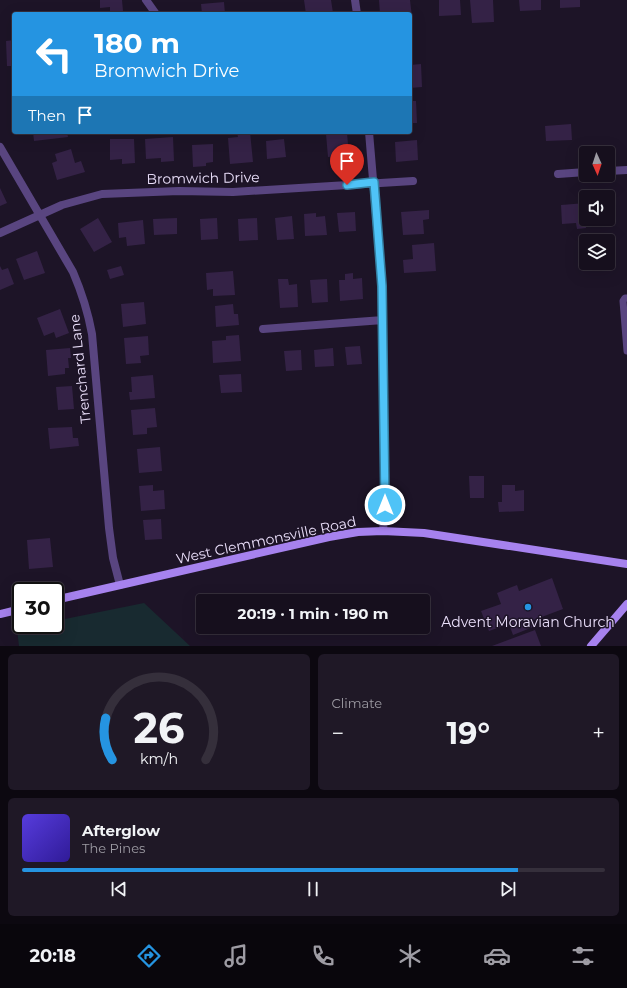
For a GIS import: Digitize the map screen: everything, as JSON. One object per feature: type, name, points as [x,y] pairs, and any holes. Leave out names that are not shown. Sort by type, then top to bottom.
[{"type":"main road","name":"West Clemmonsville Road","points":[[64,598],[329,537],[358,532],[383,531],[424,534],[627,564]]},
{"type":"main road","points":[[591,646],[627,604]]},
{"type":"main road","points":[[0,614],[12,611]]},
{"type":"street","points":[[146,0],[155,12]]},
{"type":"street","points":[[355,0],[357,12]]},
{"type":"street","points":[[370,134],[382,286],[385,505],[383,531]]},
{"type":"street","name":"Trenchard Lane","points":[[0,147],[73,272],[87,309],[92,334],[109,528],[113,558],[120,585]]},
{"type":"street","points":[[615,171],[627,170]]},
{"type":"street","points":[[558,174],[579,172]]},
{"type":"street","name":"Bromwich Drive","points":[[0,233],[62,205],[102,194],[178,191],[233,192],[374,182],[413,181]]},
{"type":"street","points":[[263,329],[383,320]]},
{"type":"lane","points":[[627,298],[622,301],[627,351]]},
{"type":"shaded area","points":[[144,603],[190,646],[19,646],[18,634],[64,634],[64,619]]},
{"type":"building","points":[[100,0],[122,0],[123,11],[110,12],[110,7],[100,8]]},
{"type":"building","points":[[304,0],[331,0],[333,12],[306,12]]},
{"type":"building","points":[[379,0],[410,0],[411,12],[380,12]]},
{"type":"building","points":[[439,0],[460,0],[461,15],[439,16]]},
{"type":"building","points":[[470,0],[493,0],[494,22],[472,23]]},
{"type":"building","points":[[519,0],[541,0],[541,10],[520,11]]},
{"type":"building","points":[[560,0],[580,0],[580,7],[560,8]]},
{"type":"building","points":[[224,2],[225,12],[202,12],[201,4]]},
{"type":"building","points":[[12,40],[12,66],[7,66],[6,41]]},
{"type":"building","points":[[421,64],[422,87],[412,88],[412,65]]},
{"type":"building","points":[[412,101],[416,101],[417,123],[412,123]]},
{"type":"building","points":[[571,124],[572,140],[546,141],[545,126]]},
{"type":"building","points":[[33,134],[67,134],[68,137],[34,141]]},
{"type":"building","points":[[237,134],[250,134],[253,162],[230,164],[228,138],[238,137]]},
{"type":"building","points":[[326,134],[347,134],[349,155],[328,157]]},
{"type":"building","points":[[173,137],[174,161],[161,162],[161,158],[146,159],[145,139]]},
{"type":"building","points":[[110,139],[134,139],[135,163],[122,164],[122,159],[110,160]]},
{"type":"building","points":[[284,139],[286,157],[267,159],[266,141]]},
{"type":"building","points":[[417,140],[418,160],[396,162],[395,142]]},
{"type":"building","points":[[213,144],[213,162],[206,163],[206,166],[193,167],[192,145]]},
{"type":"building","points":[[71,149],[75,163],[81,161],[85,172],[57,180],[52,163],[57,161],[55,154]]},
{"type":"building","points":[[0,188],[7,203],[0,206]]},
{"type":"building","points":[[579,204],[579,226],[586,226],[586,228],[577,229],[576,223],[562,224],[561,205]]},
{"type":"building","points":[[429,210],[429,219],[423,220],[424,234],[403,235],[401,212]]},
{"type":"building","points":[[355,212],[356,231],[339,232],[337,213]]},
{"type":"building","points":[[316,213],[316,217],[325,216],[327,235],[305,236],[304,214]]},
{"type":"building","points":[[292,216],[294,239],[277,240],[275,218]]},
{"type":"building","points":[[98,218],[112,242],[94,252],[80,229]]},
{"type":"building","points":[[177,218],[177,234],[154,235],[153,219]]},
{"type":"building","points":[[217,218],[218,239],[201,240],[200,219]]},
{"type":"building","points":[[257,218],[258,240],[239,241],[238,219]]},
{"type":"building","points":[[143,220],[145,244],[127,246],[126,237],[119,238],[118,223]]},
{"type":"building","points":[[434,243],[436,271],[404,273],[403,260],[413,259],[412,245]]},
{"type":"building","points":[[37,251],[45,273],[24,280],[16,259]]},
{"type":"building","points":[[0,266],[2,270],[8,268],[14,284],[0,290]]},
{"type":"building","points":[[121,266],[124,275],[110,279],[107,270]]},
{"type":"building","points":[[233,271],[235,295],[213,296],[213,289],[207,290],[206,273]]},
{"type":"building","points":[[353,273],[353,279],[362,278],[363,299],[340,301],[339,280],[345,280],[345,274]]},
{"type":"building","points":[[278,279],[288,279],[289,285],[297,284],[298,307],[280,308]]},
{"type":"building","points":[[327,279],[328,302],[312,303],[310,280]]},
{"type":"building","points":[[144,302],[146,324],[123,327],[121,304]]},
{"type":"building","points":[[233,304],[234,314],[238,314],[239,325],[216,327],[215,306]]},
{"type":"building","points":[[60,309],[69,333],[56,338],[54,332],[44,336],[37,318]]},
{"type":"building","points":[[239,335],[241,361],[213,363],[212,341],[226,340],[226,336]]},
{"type":"building","points":[[148,336],[149,355],[140,356],[141,363],[126,364],[124,338]]},
{"type":"building","points":[[360,346],[362,364],[347,365],[345,347]]},
{"type":"building","points":[[70,348],[71,358],[68,358],[69,368],[65,368],[65,374],[48,376],[46,350]]},
{"type":"building","points":[[333,348],[334,366],[315,367],[314,350]]},
{"type":"building","points":[[301,350],[302,370],[286,371],[284,351]]},
{"type":"building","points":[[241,374],[242,392],[221,393],[219,375]]},
{"type":"building","points":[[153,375],[155,398],[130,400],[129,392],[132,392],[131,377]]},
{"type":"building","points":[[72,386],[74,409],[58,410],[56,387]]},
{"type":"building","points":[[155,408],[157,427],[147,428],[147,434],[133,435],[131,410]]},
{"type":"building","points":[[72,427],[73,438],[78,438],[79,446],[50,449],[48,428]]},
{"type":"building","points":[[160,447],[162,471],[139,473],[137,449]]},
{"type":"building","points":[[469,476],[484,476],[484,498],[470,498]]},
{"type":"building","points":[[153,485],[153,491],[164,490],[165,509],[141,511],[139,486]]},
{"type":"building","points":[[502,485],[515,485],[515,491],[524,490],[524,511],[499,512],[498,502],[502,502]]},
{"type":"building","points":[[161,519],[162,539],[145,540],[143,520]]},
{"type":"building","points":[[50,538],[53,567],[29,569],[27,540]]},
{"type":"building","name":"Advent Moravian Church","points":[[552,578],[563,609],[531,621],[533,627],[513,635],[509,624],[489,631],[481,611],[501,604],[497,593],[517,585],[519,591]]},
{"type":"building","points":[[535,630],[541,646],[492,646]]},
{"type":"place","name":"Advent Moravian Church","points":[[528,607]]},
{"type":"route","points":[[347,185],[374,182],[382,286],[385,505]]}]
